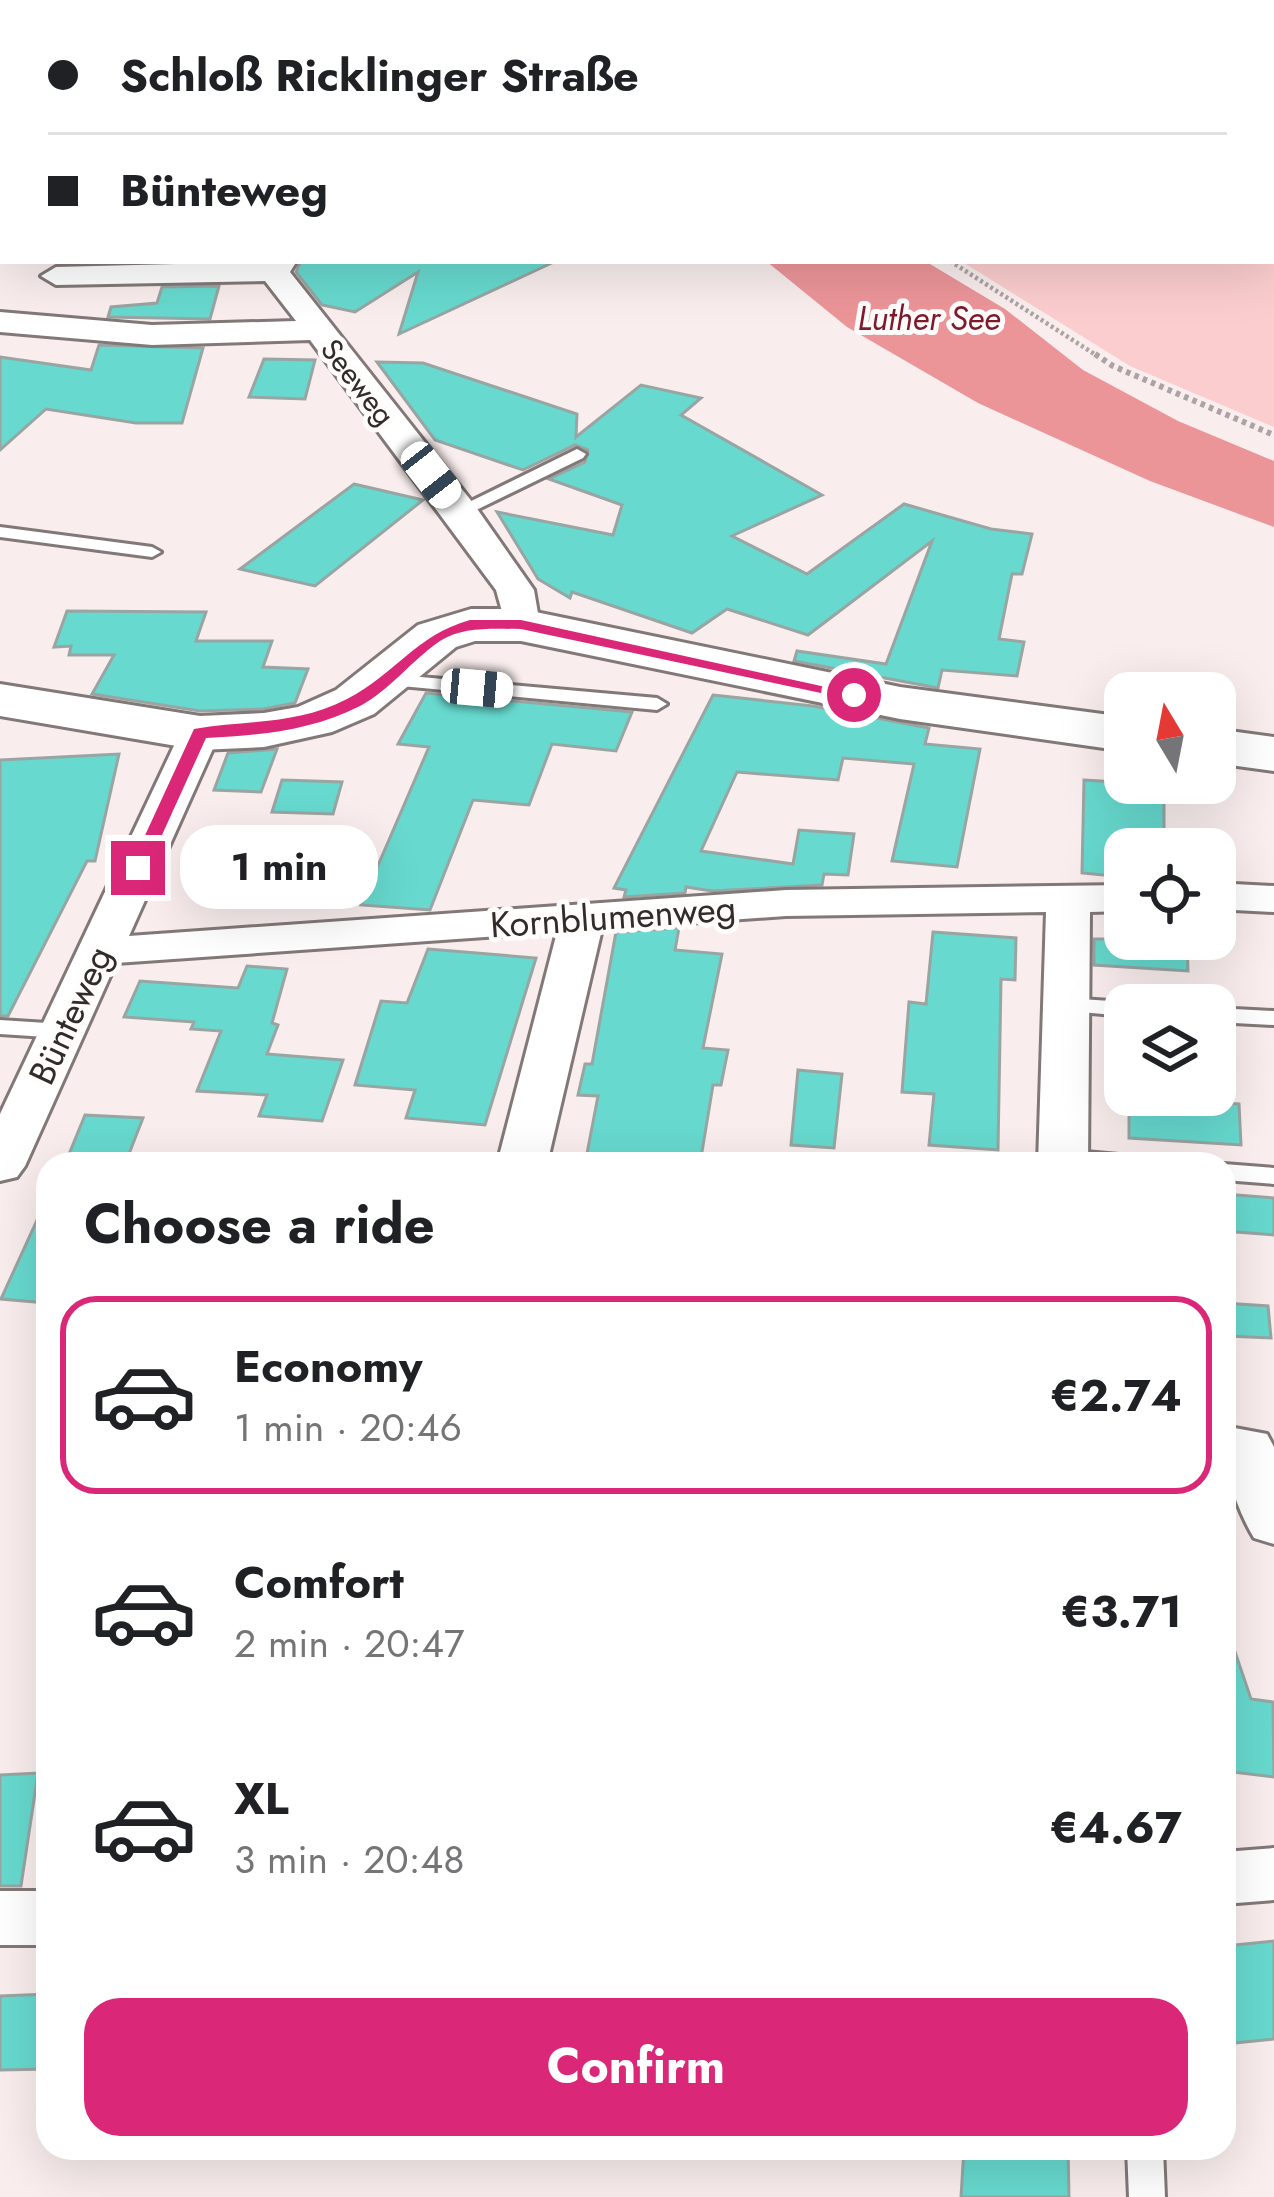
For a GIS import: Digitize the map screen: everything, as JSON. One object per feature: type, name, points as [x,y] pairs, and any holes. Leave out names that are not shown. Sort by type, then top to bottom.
[{"type":"street","points":[[4,325],[59,268],[278,266]]},
{"type":"street","name":"Seeweg","points":[[278,266],[316,329],[515,590],[521,625]]},
{"type":"street","points":[[4,325],[152,335],[316,329]]},
{"type":"street","points":[[0,700],[200,733],[265,730],[313,720],[355,702],[436,636],[470,625],[521,625],[900,703],[1104,731]]},
{"type":"street","name":"Bünteweg","points":[[6,1139],[101,951],[200,733]]},
{"type":"street","points":[[1236,749],[1274,754]]},
{"type":"street","points":[[1236,897],[1274,899]]},
{"type":"street","name":"Kornblumenweg","points":[[101,951],[786,903],[1104,898]]},
{"type":"street","points":[[1063,1152],[1068,899]]},
{"type":"street","points":[[525,1152],[583,918]]},
{"type":"street","points":[[1236,1447],[1246,1448],[1274,1524]]},
{"type":"street","points":[[1236,1877],[1274,1874]]},
{"type":"street","points":[[0,1918],[36,1918]]},
{"type":"lane","points":[[460,512],[577,454]]},
{"type":"lane","points":[[0,532],[152,552]]},
{"type":"lane","points":[[387,680],[657,704]]},
{"type":"lane","points":[[1066,1006],[1104,1008]]},
{"type":"lane","points":[[1236,1016],[1274,1018]]},
{"type":"lane","points":[[0,1027],[62,1031]]},
{"type":"lane","points":[[1236,1173],[1274,1176]]},
{"type":"lane","points":[[1145,2160],[1147,2197]]},
{"type":"path","points":[[955,264],[1113,366],[1274,435]]},
{"type":"shaded area","points":[[966,264],[1274,264],[1274,427],[1130,366]]},
{"type":"water","name":"Luther See","points":[[770,264],[930,264],[1005,309],[1083,370],[1178,421],[1274,461],[1274,527],[1150,481],[978,403],[847,327]]},
{"type":"building","points":[[300,264],[550,264],[399,334],[418,272],[355,312],[322,305],[296,272]]},
{"type":"building","points":[[219,286],[210,319],[108,317],[111,307],[157,303],[162,287]]},
{"type":"building","points":[[99,345],[203,348],[182,423],[136,423],[46,409],[0,450],[0,357],[91,370]]},
{"type":"building","points":[[264,359],[315,360],[305,399],[249,397]]},
{"type":"building","points":[[377,362],[423,363],[577,414],[576,437],[641,385],[701,398],[681,415],[822,495],[732,536],[807,574],[904,504],[991,529],[1032,534],[1022,574],[1012,574],[999,639],[1024,642],[1017,676],[942,670],[938,688],[794,661],[797,651],[886,664],[932,541],[808,635],[727,609],[692,633],[572,592],[570,598],[538,579],[497,512],[613,535],[622,505],[549,479],[585,462],[588,450],[575,445],[523,470],[435,440]]},
{"type":"building","points":[[354,484],[423,500],[315,586],[240,569]]},
{"type":"building","points":[[67,611],[206,612],[196,641],[272,641],[263,667],[308,669],[295,703],[263,709],[200,711],[92,694],[114,655],[69,655],[71,646],[54,647]]},
{"type":"building","points":[[426,693],[632,712],[616,751],[552,744],[529,805],[473,800],[430,910],[361,905],[429,747],[398,744]]},
{"type":"building","points":[[713,695],[813,706],[929,728],[925,744],[980,749],[957,867],[892,861],[914,764],[843,758],[838,780],[737,772],[701,851],[793,864],[799,830],[854,834],[848,875],[824,874],[822,885],[712,891],[686,887],[685,893],[624,897],[626,890],[614,888]]},
{"type":"building","points":[[277,749],[261,792],[214,790],[228,753]]},
{"type":"building","points":[[119,754],[95,861],[87,861],[8,1016],[0,1016],[0,760]]},
{"type":"building","points":[[282,780],[342,782],[333,814],[272,812]]},
{"type":"building","points":[[1084,780],[1104,781],[1104,804],[1164,804],[1164,828],[1104,828],[1104,875],[1082,873]]},
{"type":"building","points":[[679,928],[675,950],[722,954],[703,1048],[728,1050],[721,1085],[713,1085],[702,1152],[587,1152],[598,1096],[578,1095],[585,1064],[592,1064],[616,932]]},
{"type":"building","points":[[933,932],[1016,938],[1015,980],[1001,979],[998,1150],[929,1145],[934,1094],[902,1092],[909,1002],[926,1004]]},
{"type":"building","points":[[1094,939],[1104,939],[1104,960],[1188,960],[1188,971],[1094,965]]},
{"type":"building","points":[[428,949],[536,958],[485,1125],[406,1118],[415,1090],[355,1085],[381,1001],[407,1003]]},
{"type":"building","points":[[247,966],[287,969],[272,1023],[278,1025],[267,1054],[343,1060],[322,1121],[259,1116],[267,1095],[197,1091],[221,1031],[191,1029],[194,1022],[124,1017],[140,981],[238,988]]},
{"type":"building","points":[[798,1070],[842,1074],[834,1148],[791,1145]]},
{"type":"building","points":[[1239,1104],[1241,1145],[1129,1138],[1129,1116],[1236,1116]]},
{"type":"building","points":[[85,1115],[143,1118],[130,1152],[70,1152]]},
{"type":"building","points":[[1236,1195],[1274,1198],[1274,1235],[1236,1232]]},
{"type":"building","points":[[36,1222],[36,1302],[1,1299]]},
{"type":"building","points":[[1236,1304],[1268,1306],[1271,1338],[1236,1336]]},
{"type":"building","points":[[1236,1655],[1251,1699],[1273,1702],[1274,1777],[1236,1772]]},
{"type":"building","points":[[36,1773],[21,1886],[0,1886],[0,1775]]},
{"type":"building","points":[[1274,1941],[1274,2039],[1236,2043],[1236,1945]]},
{"type":"building","points":[[36,1994],[36,2069],[0,2070],[0,1996]]},
{"type":"building","points":[[963,2160],[1068,2160],[1069,2197],[961,2197]]},
{"type":"route","points":[[138,868],[200,733],[265,730],[313,720],[355,702],[436,636],[470,625],[521,625],[854,695]]}]
